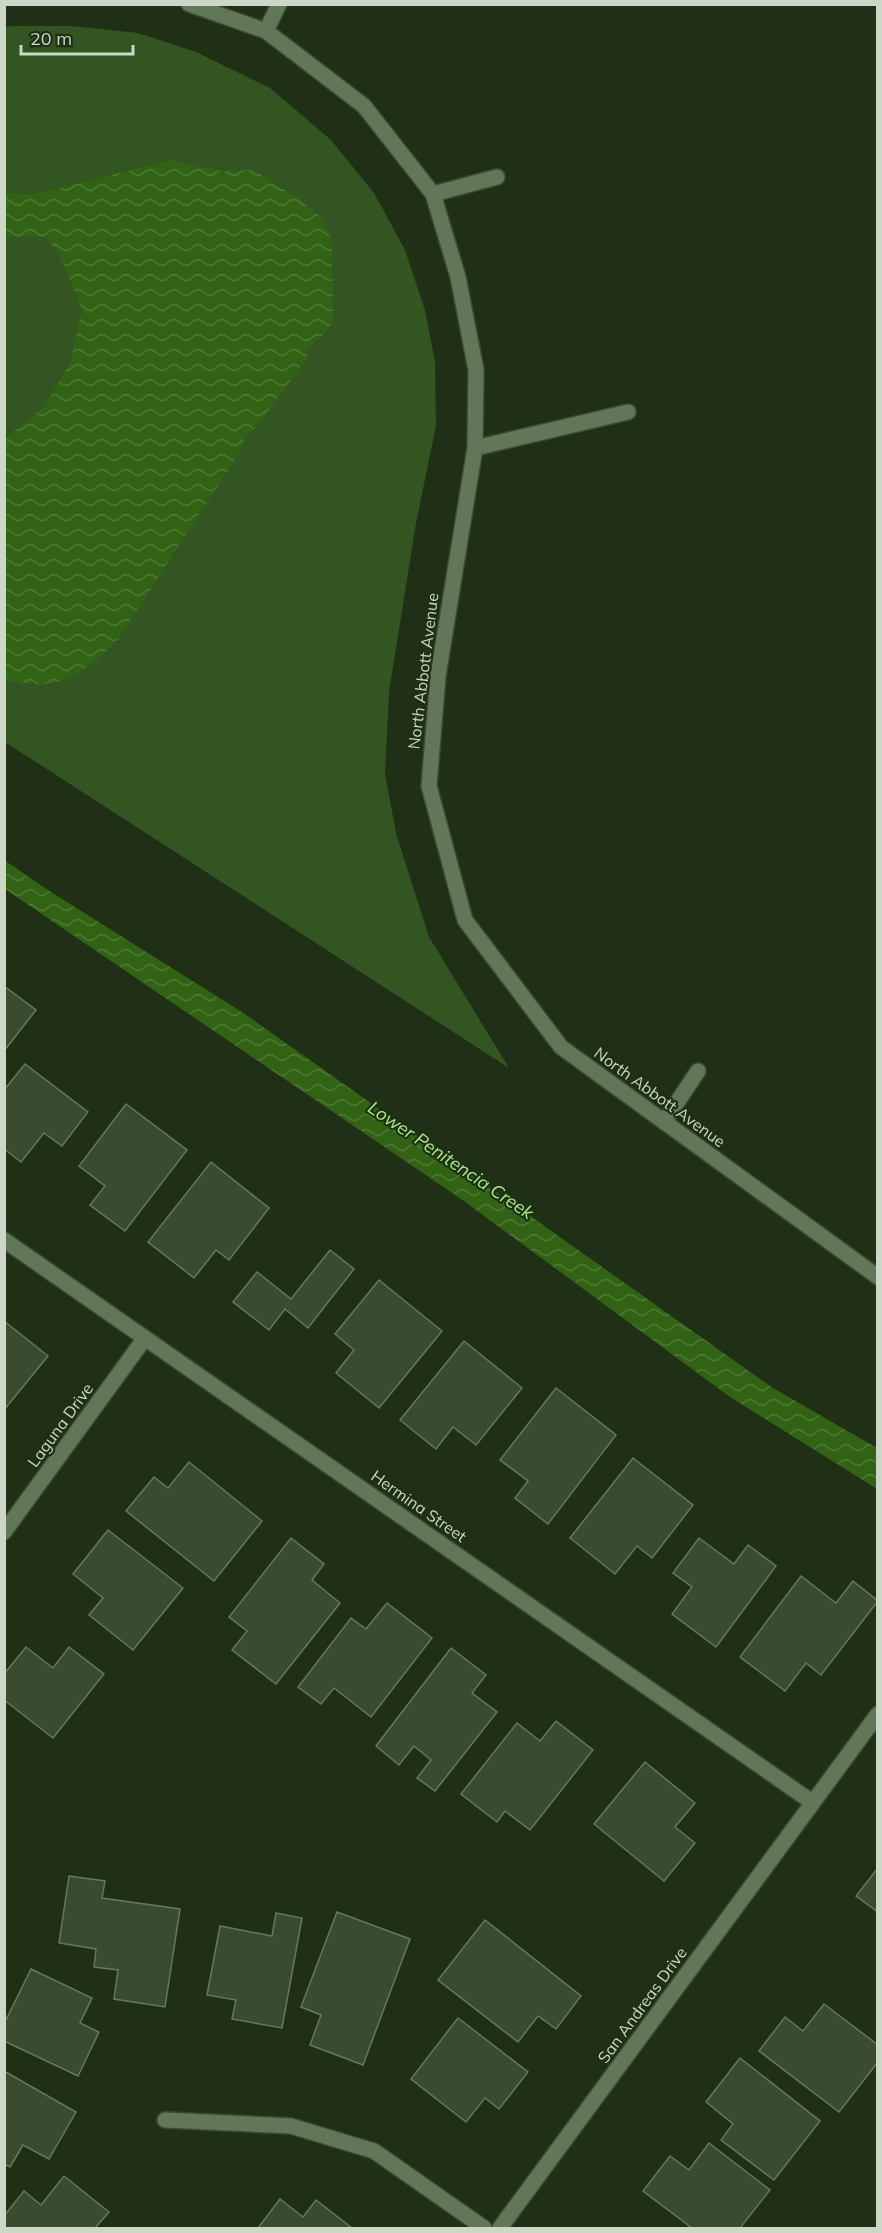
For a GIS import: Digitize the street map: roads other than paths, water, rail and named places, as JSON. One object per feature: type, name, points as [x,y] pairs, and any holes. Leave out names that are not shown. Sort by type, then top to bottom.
[{"type":"street","name":"North Abbott Avenue","points":[[189,4],[266,31],[364,106],[433,194],[458,277],[476,370],[475,448],[453,572],[438,676],[429,786],[465,920],[561,1047],[878,1277]]},
{"type":"street","points":[[266,31],[279,4]]},
{"type":"street","points":[[433,194],[497,177]]},
{"type":"street","points":[[475,448],[628,412]]},
{"type":"street","points":[[664,1122],[698,1071]]},
{"type":"street","name":"Hermina Street","points":[[4,1240],[812,1802]]},
{"type":"street","name":"Laguna Drive","points":[[4,1532],[145,1338]]},
{"type":"street","points":[[812,1802],[878,1714]]},
{"type":"street","name":"San Andreas Drive","points":[[500,2229],[812,1802]]},
{"type":"street","points":[[165,2120],[291,2126],[374,2151],[484,2229]]},
{"type":"water","points":[[171,160],[221,171],[254,170],[300,200],[322,218],[332,241],[333,319],[326,332],[307,351],[307,358],[256,428],[245,436],[238,455],[119,638],[94,662],[55,683],[23,683],[5,679],[5,438],[44,407],[70,363],[82,309],[58,252],[45,237],[5,236],[5,194],[35,194]]},
{"type":"water","name":"Lower Penitencia Creek","points":[[4,860],[245,1014],[773,1388],[877,1448],[877,1489],[730,1397],[464,1201],[5,889]]}]
